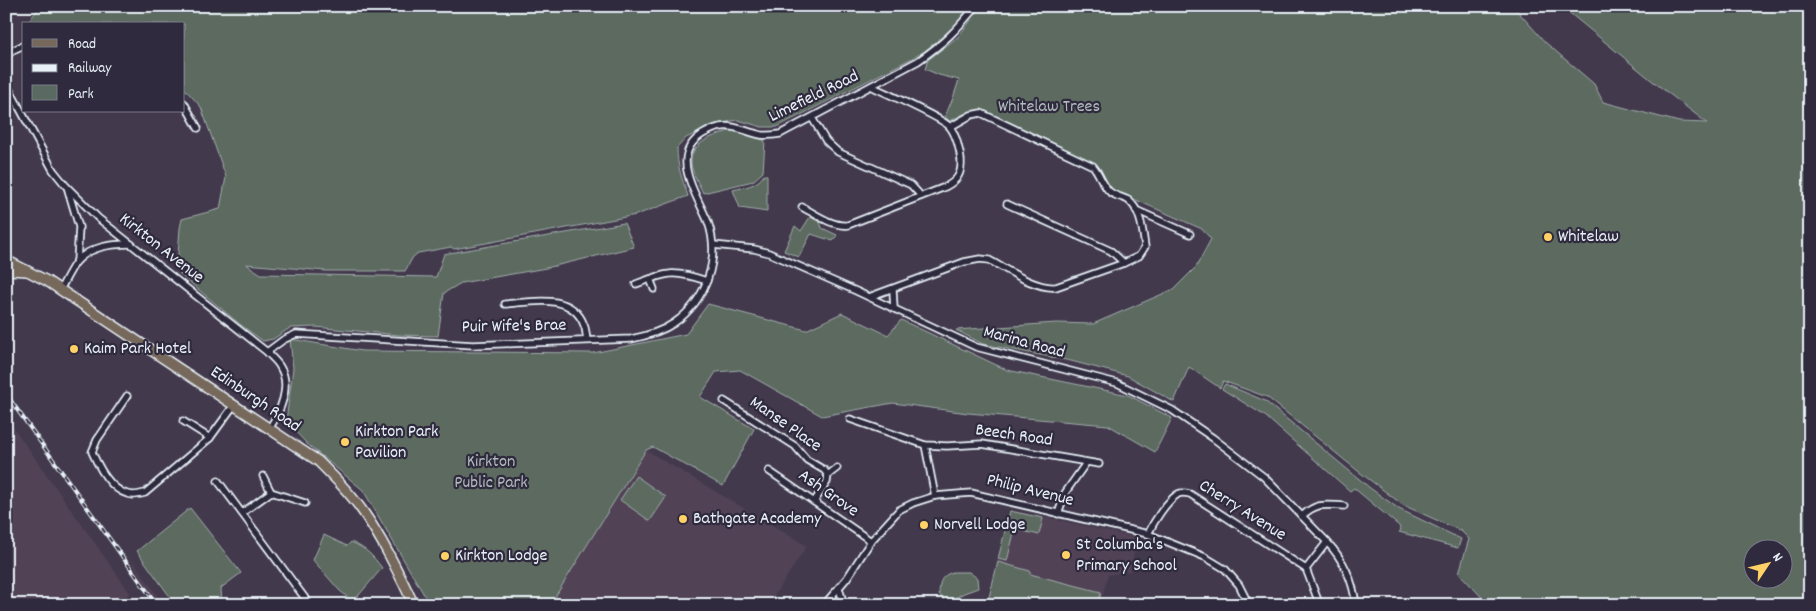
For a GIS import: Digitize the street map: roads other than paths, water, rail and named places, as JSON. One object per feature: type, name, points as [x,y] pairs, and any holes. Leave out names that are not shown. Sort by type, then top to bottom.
[{"type":"main road","name":"Edinburgh Road","points":[[6,266],[29,271],[60,290],[318,462],[339,481],[364,514],[388,552],[414,605]]},
{"type":"street","name":"Limefield Road","points":[[713,245],[708,224],[688,175],[686,162],[688,149],[694,140],[704,133],[732,126],[762,135],[780,134],[918,61],[956,31],[976,6]]},
{"type":"street","points":[[6,56],[13,50],[22,47]]},
{"type":"street","name":"Kirkton Avenue","points":[[6,83],[53,170],[66,186],[98,218],[267,352],[280,366],[284,378],[284,396],[278,415],[269,429]]},
{"type":"street","points":[[802,207],[843,226],[954,182],[961,174],[961,156],[950,127],[934,116],[871,86]]},
{"type":"street","points":[[185,105],[198,128]]},
{"type":"street","points":[[950,127],[971,115],[981,113],[1093,166],[1110,192],[1127,200],[1136,210],[1190,234]]},
{"type":"street","points":[[812,118],[826,141],[838,152],[911,185],[921,196]]},
{"type":"street","points":[[60,290],[77,261],[79,227],[66,186]]},
{"type":"street","points":[[1007,204],[1111,251],[1124,263]]},
{"type":"street","points":[[869,298],[972,260],[980,259],[989,260],[1031,282],[1048,288],[1056,287],[1139,256],[1145,247],[1136,210]]},
{"type":"street","points":[[77,261],[99,247],[114,244],[131,244]]},
{"type":"street","name":"Puir Wife's Brae","points":[[267,352],[283,340],[296,334],[473,345],[631,339],[654,334],[674,324],[690,310],[707,281],[713,258],[713,245]]},
{"type":"street","name":"Marina Road","points":[[713,245],[754,249],[768,254],[976,347],[1117,383],[1172,410],[1213,438],[1264,477],[1337,552],[1350,576],[1356,605]]},
{"type":"street","points":[[636,284],[665,273],[682,273],[707,281]]},
{"type":"street","points":[[650,279],[654,289]]},
{"type":"street","points":[[893,290],[894,309]]},
{"type":"street","points":[[504,304],[558,301],[574,310],[584,325],[587,340]]},
{"type":"street","points":[[127,396],[92,452],[100,471],[118,490],[132,495],[145,493],[210,438],[234,406]]},
{"type":"street","name":"Manse Place","points":[[724,401],[795,446],[807,460],[824,470],[828,475]]},
{"type":"street","name":"Beech Road","points":[[850,419],[925,445],[982,444],[1099,464]]},
{"type":"street","points":[[184,420],[210,438]]},
{"type":"street","points":[[925,445],[935,496]]},
{"type":"street","points":[[1058,514],[1065,493],[1086,463]]},
{"type":"street","name":"Manse Place","points":[[814,502],[827,482],[828,475],[837,468]]},
{"type":"street","name":"Ash Grove","points":[[769,471],[871,541]]},
{"type":"street","points":[[263,476],[271,492],[305,503]]},
{"type":"street","points":[[218,480],[310,605]]},
{"type":"street","points":[[242,513],[271,492]]},
{"type":"street","name":"Philip Avenue","points":[[824,605],[839,588],[871,541],[899,510],[935,496],[971,492],[1148,534],[1204,557],[1220,566],[1234,578],[1249,605]]},
{"type":"street","name":"Cherry Avenue","points":[[1148,534],[1156,518],[1178,494],[1190,494],[1306,569]]},
{"type":"street","points":[[1302,516],[1316,505],[1344,506]]},
{"type":"street","points":[[1318,605],[1319,603],[1306,569],[1327,542]]},
{"type":"street","points":[[839,588],[844,605]]},
{"type":"railway","points":[[6,394],[157,605]]},
{"type":"place","name":"Whitelaw","points":[[1548,237]]},
{"type":"place","name":"Kaim Park Hotel","points":[[74,349]]},
{"type":"place","name":"Kirkton Park Pavilion","points":[[345,442]]},
{"type":"place","name":"Bathgate Academy","points":[[683,519]]},
{"type":"place","name":"Norvell Lodge","points":[[924,525]]},
{"type":"place","name":"St Columba's Primary School","points":[[1066,555]]},
{"type":"place","name":"Kirkton Lodge","points":[[445,556]]},
{"type":"park label","name":"Whitelaw Trees","points":[[1049,107]]},
{"type":"park label","name":"Kirkton Public Park","points":[[491,472]]}]
